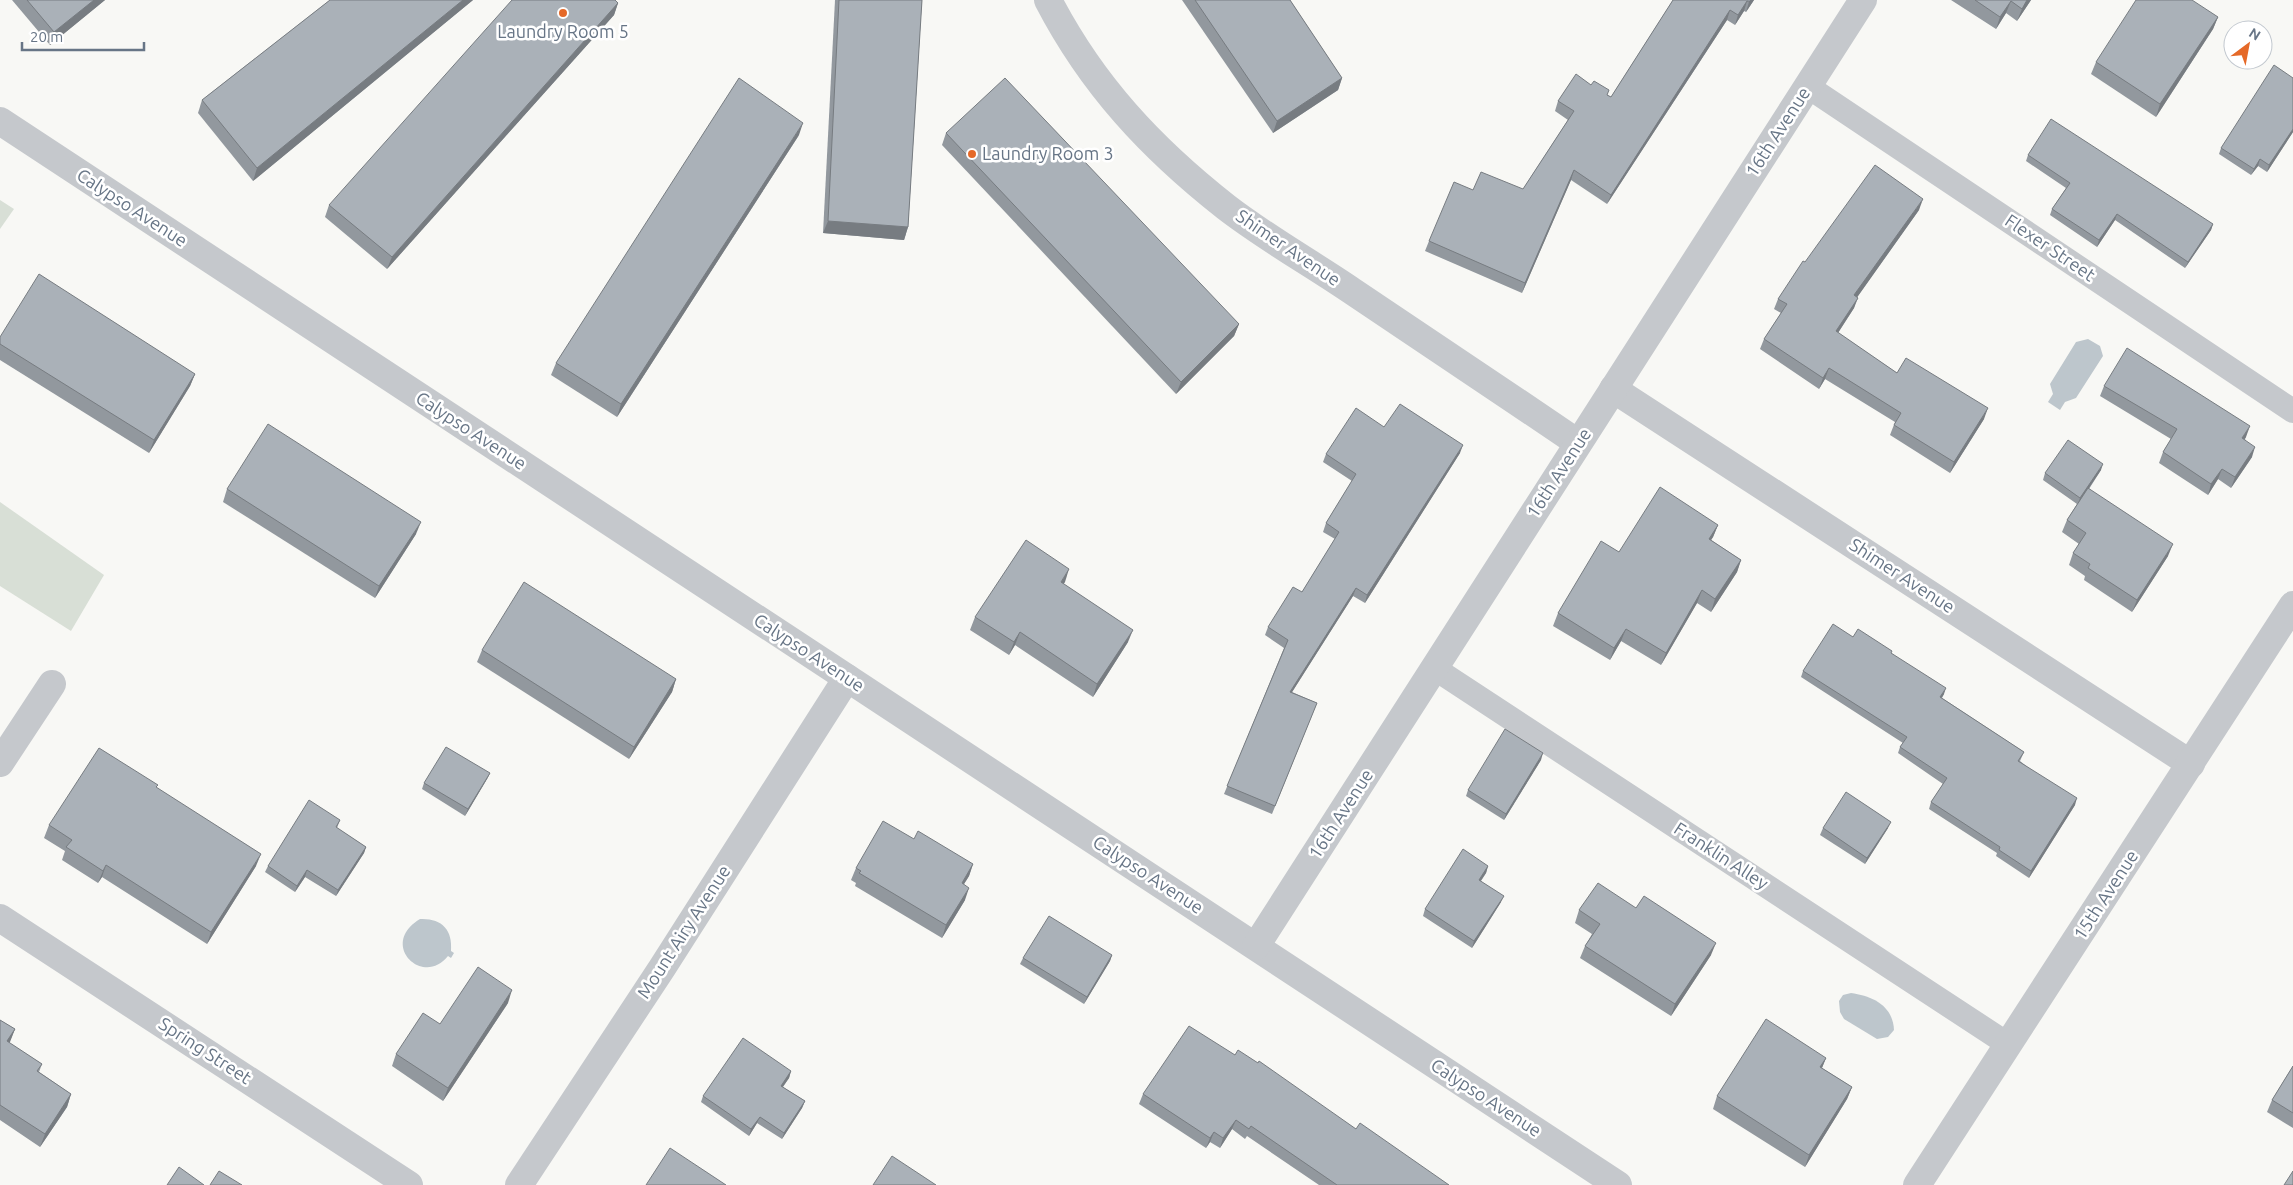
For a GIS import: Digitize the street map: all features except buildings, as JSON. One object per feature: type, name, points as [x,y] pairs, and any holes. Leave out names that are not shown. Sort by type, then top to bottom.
[{"type":"street","name":"Shimer Avenue","points":[[1048,0],[1062,28],[1117,106],[1171,161],[1227,208],[1578,443]]},
{"type":"street","name":"16th Avenue","points":[[1256,946],[1863,0]]},
{"type":"street","name":"Calypso Avenue","points":[[0,121],[1618,1185]]},
{"type":"street","name":"Shimer Avenue","points":[[1613,389],[2191,764]]},
{"type":"street","name":"15th Avenue","points":[[1917,1185],[2293,605]]},
{"type":"street","name":"Mount Airy Avenue","points":[[519,1185],[662,968],[847,678]]},
{"type":"street","points":[[0,763],[52,684]]},
{"type":"street","name":"Spring Street","points":[[0,918],[409,1185]]},
{"type":"lane","name":"Flexer Street","points":[[1807,86],[2293,411]]},
{"type":"lane","name":"Franklin Alley","points":[[1434,668],[2009,1044]]},
{"type":"shaded area","points":[[0,200],[14,209],[0,229]]},
{"type":"shaded area","points":[[2088,339],[2100,346],[2103,356],[2076,398],[2065,402],[2060,410],[2048,402],[2053,394],[2050,384],[2076,342]]},
{"type":"shaded area","points":[[0,502],[104,575],[71,631],[0,586]]},
{"type":"shaded area","points":[[420,919],[434,920],[448,931],[451,951],[454,953],[451,958],[448,956],[438,965],[427,967],[417,965],[409,959],[404,950],[403,940],[408,929]]},
{"type":"shaded area","points":[[1851,993],[1874,1000],[1886,1009],[1893,1022],[1894,1030],[1888,1037],[1877,1039],[1844,1019],[1840,1012],[1839,1001],[1843,995]]},
{"type":"place","name":"Laundry Room 5","points":[[563,13]]},
{"type":"place","name":"Laundry Room 3","points":[[972,154]]}]
